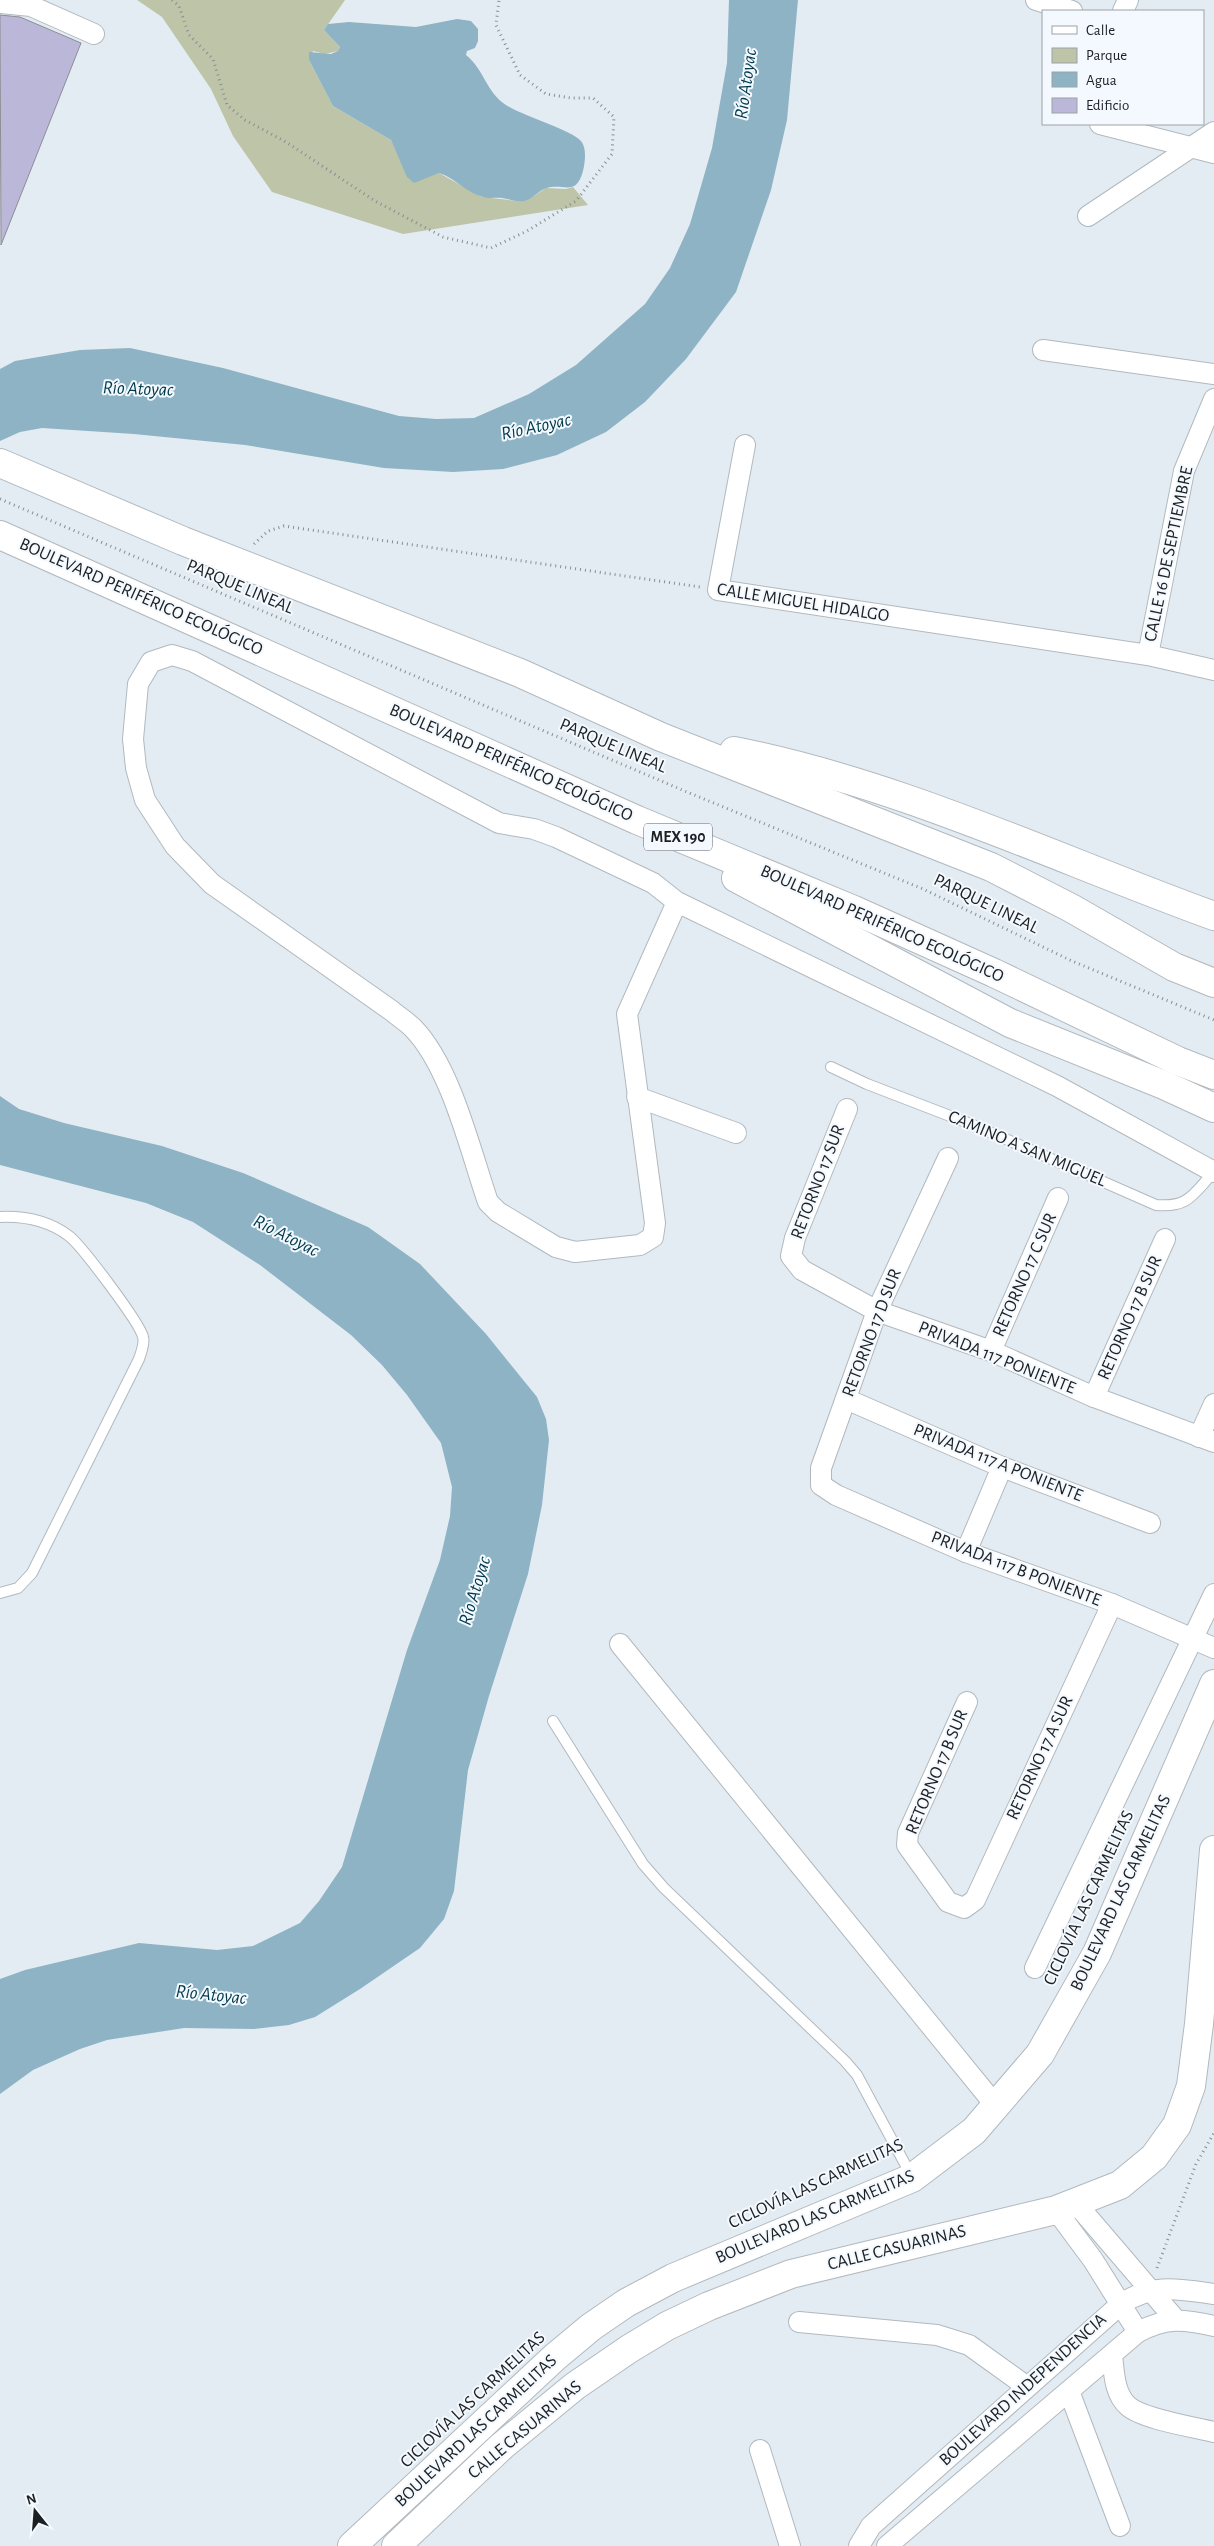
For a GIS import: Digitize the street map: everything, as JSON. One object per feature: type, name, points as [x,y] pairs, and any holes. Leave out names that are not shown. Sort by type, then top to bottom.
[{"type":"main road","points":[[0,463],[183,542],[520,674],[661,737],[990,867],[1071,908],[1174,967],[1214,983]]},
{"type":"main road","name":"BOULEVARD PERIFÉRICO ECOLÓGICO","points":[[0,535],[637,820],[854,910],[994,972],[1178,1061],[1214,1075]]},
{"type":"main road","points":[[661,737],[779,760],[920,802],[1214,916]]},
{"type":"main road","points":[[637,820],[720,870],[1010,1023],[1164,1085],[1214,1108]]},
{"type":"main road","points":[[1172,900],[1214,911]]},
{"type":"main road","name":"BOULEVARD LAS CARMELITAS","points":[[352,2546],[554,2357],[591,2327],[626,2303],[673,2278],[912,2178],[974,2131],[1040,2054],[1097,1954],[1214,1684]]},
{"type":"main road","name":"CALLE CASUARINAS","points":[[396,2546],[502,2446],[575,2386],[629,2348],[667,2326],[791,2274],[1065,2206],[1120,2185],[1154,2157],[1177,2125],[1191,2086],[1214,1850]]},
{"type":"main road","points":[[754,2288],[744,2281],[739,2266],[743,2256],[761,2240]]},
{"type":"street","points":[[1036,0],[1069,10]]},
{"type":"street","points":[[0,3],[31,6],[94,34]]},
{"type":"street","points":[[1104,125],[1214,153]]},
{"type":"street","points":[[1088,216],[1214,132]]},
{"type":"street","points":[[1043,350],[1214,374]]},
{"type":"street","name":"CALLE 16 DE SEPTIEMBRE","points":[[1148,655],[1184,471],[1214,399]]},
{"type":"street","points":[[718,590],[745,445]]},
{"type":"street","name":"CALLE MIGUEL HIDALGO","points":[[718,590],[1148,655],[1214,670]]},
{"type":"street","points":[[677,902],[627,1014],[655,1223],[654,1237],[640,1245],[575,1252],[556,1247],[498,1212],[488,1202],[446,1081],[431,1053],[414,1029],[392,1011],[212,884],[175,846],[145,800],[136,768],[133,738],[138,684],[151,662],[172,656],[192,661],[499,823],[534,828],[653,883],[677,902],[1057,1086],[1214,1172]]},
{"type":"street","points":[[637,1097],[736,1134]]},
{"type":"street","name":"RETORNO 17 SUR","points":[[791,1256],[795,1238],[846,1109]]},
{"type":"street","name":"RETORNO 17 D SUR","points":[[821,1485],[821,1468],[877,1311],[948,1158]]},
{"type":"street","name":"RETORNO 17 C SUR","points":[[991,1351],[1058,1198]]},
{"type":"street","name":"RETORNO 17 B SUR","points":[[1094,1397],[1165,1239]]},
{"type":"street","name":"PRIVADA 117 PONIENTE","points":[[791,1256],[802,1270],[877,1311],[991,1351],[1094,1397],[1207,1439]]},
{"type":"street","name":"PRIVADA 117 A PONIENTE","points":[[846,1399],[1002,1467],[1150,1522]]},
{"type":"street","points":[[1207,1439],[1214,1404]]},
{"type":"street","points":[[966,1552],[1002,1467]]},
{"type":"street","name":"PRIVADA 117 B PONIENTE","points":[[821,1485],[836,1495],[966,1552],[1112,1604],[1214,1648]]},
{"type":"street","points":[[1036,1968],[1214,1594]]},
{"type":"street","name":"RETORNO 17 A SUR","points":[[964,1908],[974,1900],[1112,1604]]},
{"type":"street","points":[[620,1644],[996,2106]]},
{"type":"street","name":"RETORNO 17 B SUR","points":[[964,1908],[948,1902],[907,1845],[908,1833],[967,1702]]},
{"type":"street","points":[[1065,2206],[1150,2290],[1176,2319]]},
{"type":"street","points":[[1065,2206],[1093,2260],[1138,2332]]},
{"type":"street","name":"BOULEVARD INDEPENDENCIA","points":[[859,2546],[871,2526],[1120,2304],[1134,2295],[1150,2290],[1177,2289],[1214,2294]]},
{"type":"street","name":"BOULEVARD INDEPENDENCIA","points":[[887,2546],[1138,2332],[1164,2321],[1176,2319],[1214,2326]]},
{"type":"street","points":[[799,2322],[937,2335],[969,2345],[1026,2386]]},
{"type":"street","points":[[1112,2355],[1114,2377],[1120,2394],[1128,2406],[1143,2414],[1214,2432]]},
{"type":"street","points":[[1069,2391],[1120,2526]]},
{"type":"street","points":[[760,2450],[790,2546]]},
{"type":"lane","name":"CAMINO A SAN MIGUEL","points":[[831,1067],[867,1084],[976,1126],[1156,1205],[1174,1207],[1186,1202],[1214,1172]]},
{"type":"lane","points":[[0,1217],[16,1216],[43,1222],[70,1236],[135,1318],[144,1338],[140,1360],[32,1573],[18,1588],[0,1593]]},
{"type":"lane","points":[[553,1721],[643,1864],[664,1888],[845,2061],[857,2076],[912,2178]]},
{"type":"path","points":[[172,0],[179,6],[189,35],[212,59],[227,105],[245,120],[286,142],[375,201],[443,237],[491,248],[527,231],[576,201],[612,154],[614,117],[593,98],[570,98],[546,94],[520,75],[496,25],[499,0]]},
{"type":"path","name":"PARQUE LINEAL","points":[[0,499],[687,792],[924,889],[1072,961],[1214,1020]]},
{"type":"path","name":"CALLE MIGUEL HIDALGO","points":[[242,564],[256,540],[268,531],[284,526],[718,590]]},
{"type":"path","points":[[1150,2290],[1196,2164],[1214,2133]]},
{"type":"green space","points":[[137,0],[345,0],[324,30],[340,47],[338,51],[325,54],[313,51],[309,60],[333,106],[391,140],[410,180],[439,173],[482,197],[518,201],[534,196],[546,188],[566,189],[573,187],[588,205],[403,234],[272,192],[233,136],[211,89],[162,17]]},
{"type":"water","name":"Río Atoyac","points":[[729,0],[798,0],[787,120],[771,190],[736,292],[686,359],[645,402],[606,432],[557,455],[503,469],[453,472],[384,468],[245,445],[134,434],[42,428],[20,432],[0,441],[0,369],[15,361],[80,350],[130,348],[223,368],[399,416],[436,419],[474,418],[529,394],[576,365],[645,304],[670,268],[690,224],[712,148],[727,63]]},
{"type":"water","points":[[457,19],[471,21],[478,29],[478,41],[475,48],[467,51],[466,55],[477,67],[499,100],[514,109],[568,132],[581,141],[585,151],[585,159],[583,171],[577,184],[569,187],[547,188],[524,201],[516,201],[485,198],[439,173],[414,183],[407,177],[391,140],[333,106],[309,60],[309,52],[331,54],[338,51],[340,47],[324,30],[328,24],[349,22],[416,27]]},
{"type":"water","name":"Río Atoyac","points":[[0,1096],[19,1109],[64,1123],[162,1146],[243,1173],[368,1227],[420,1264],[486,1334],[537,1397],[546,1419],[549,1440],[542,1505],[528,1574],[489,1696],[468,1770],[454,1891],[444,1919],[420,1948],[315,2017],[289,2025],[254,2029],[184,2028],[107,2040],[80,2049],[33,2070],[0,2094],[0,1979],[25,1970],[139,1943],[217,1950],[253,1946],[300,1923],[319,1901],[342,1867],[407,1650],[440,1560],[450,1516],[452,1487],[441,1443],[407,1395],[382,1365],[351,1335],[260,1265],[193,1222],[146,1203],[0,1165]]},
{"type":"building","points":[[0,15],[20,17],[81,43],[1,245]]}]
